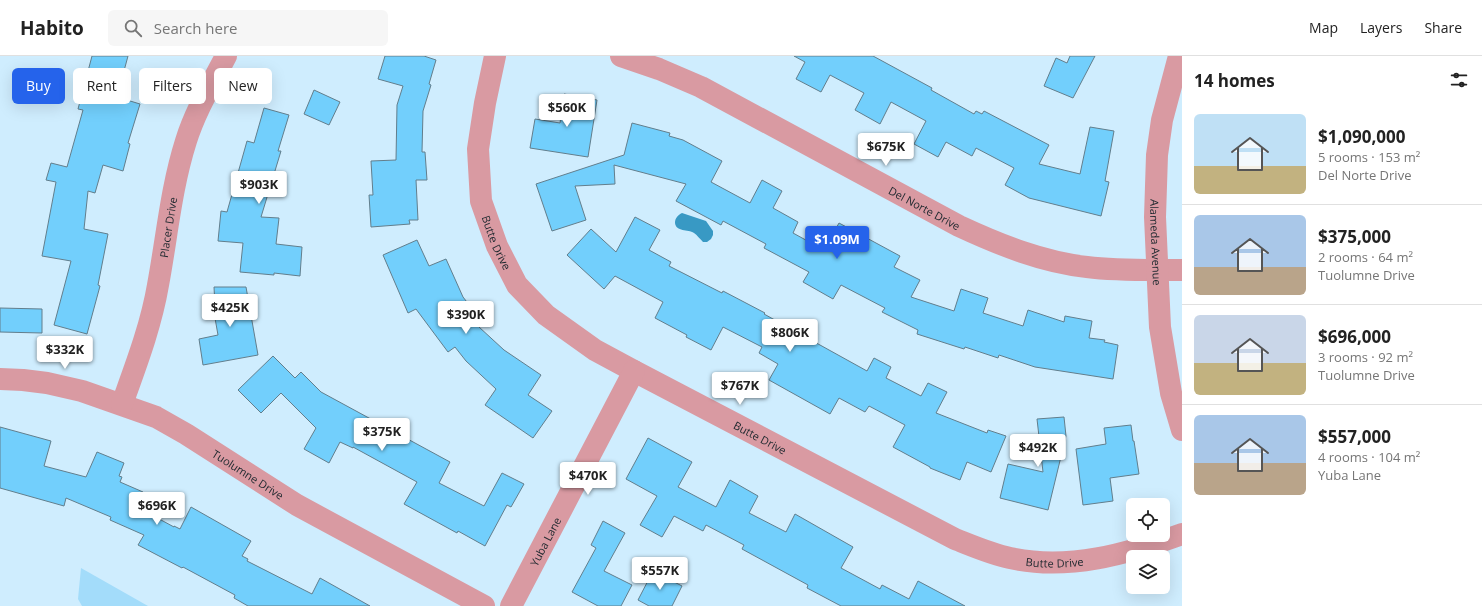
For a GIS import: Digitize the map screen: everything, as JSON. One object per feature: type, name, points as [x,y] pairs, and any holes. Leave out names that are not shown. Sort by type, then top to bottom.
[{"type":"street","name":"Placer Drive","points":[[122,404],[152,314],[174,183],[186,140],[226,56]]},
{"type":"street","name":"Butte Drive","points":[[495,56],[484,103],[478,149],[481,201],[496,246],[517,285],[546,315],[595,350],[955,539],[985,551],[1011,558],[1060,563],[1106,558],[1182,534]]},
{"type":"street","name":"Del Norte Drive","points":[[621,56],[659,68],[701,87],[960,226],[1004,246],[1045,259],[1087,267],[1182,270]]},
{"type":"street","name":"Alameda Avenue","points":[[1179,56],[1162,120],[1157,155],[1155,217],[1161,333],[1171,393],[1182,430]]},
{"type":"street","name":"Yuba Lane","points":[[511,606],[634,371]]},
{"type":"street","name":"Tuolumne Drive","points":[[0,379],[47,383],[82,391],[156,417],[186,434],[297,505],[484,606]]},
{"type":"shaded area","points":[[682,213],[706,221],[713,231],[711,239],[707,242],[703,242],[694,233],[678,228],[675,223],[678,216]]},
{"type":"shaded area","points":[[81,568],[148,606],[82,606],[78,599]]},
{"type":"building","points":[[92,56],[128,56],[125,68],[89,68]]},
{"type":"building","points":[[385,56],[424,56],[436,60],[429,84],[431,85],[423,111],[422,152],[425,152],[427,180],[416,180],[418,220],[409,220],[410,224],[371,227],[369,195],[373,195],[371,161],[396,160],[397,105],[403,86],[378,79]]},
{"type":"building","points":[[794,56],[873,56],[932,88],[931,90],[974,114],[976,111],[982,114],[984,111],[1049,145],[1039,164],[1080,174],[1090,127],[1114,131],[1105,181],[1109,182],[1101,216],[1029,198],[1005,185],[1014,168],[976,148],[972,156],[946,142],[938,157],[914,144],[926,121],[891,102],[880,124],[855,110],[864,93],[830,75],[821,92],[796,79],[805,62]]},
{"type":"building","points":[[1070,56],[1095,56],[1073,98],[1044,86],[1056,58],[1067,63]]},
{"type":"building","points":[[314,90],[340,102],[329,125],[304,114]]},
{"type":"building","points":[[564,94],[597,100],[588,157],[530,148],[535,119],[560,123]]},
{"type":"building","points":[[131,101],[140,104],[128,143],[130,144],[123,171],[103,165],[95,193],[88,191],[84,229],[108,234],[98,285],[100,286],[87,334],[54,325],[71,261],[42,256],[56,182],[46,180],[51,163],[67,167],[83,110],[78,109],[79,104],[131,104]]},
{"type":"building","points":[[264,108],[289,115],[278,151],[281,151],[261,217],[279,218],[276,244],[302,247],[300,276],[274,273],[274,275],[240,272],[243,243],[218,241],[221,211],[227,212],[247,141],[254,143]]},
{"type":"building","points":[[632,123],[670,133],[669,136],[683,140],[722,161],[711,182],[750,203],[762,180],[782,191],[773,208],[798,222],[793,233],[824,250],[839,223],[900,256],[894,267],[920,280],[911,297],[954,311],[961,289],[988,298],[983,313],[1023,326],[1028,310],[1064,322],[1065,316],[1092,321],[1089,338],[1105,340],[1104,342],[1118,345],[1113,379],[1035,367],[999,355],[998,358],[917,334],[918,330],[882,312],[885,308],[841,285],[833,299],[803,282],[809,272],[764,248],[766,244],[723,221],[721,225],[676,201],[686,184],[614,165],[615,184],[575,186],[586,220],[552,231],[536,184],[624,155]]},
{"type":"building","points":[[635,217],[660,230],[649,250],[671,262],[669,266],[722,293],[723,291],[765,313],[764,314],[867,371],[874,358],[891,367],[886,378],[921,396],[928,383],[947,392],[936,413],[987,433],[988,430],[1006,436],[991,472],[967,462],[960,480],[930,468],[893,447],[905,425],[869,406],[865,412],[839,398],[830,414],[769,380],[778,364],[759,353],[762,347],[723,327],[711,350],[655,318],[663,302],[615,276],[604,289],[567,255],[591,229],[616,252]]},
{"type":"building","points":[[417,240],[429,266],[446,259],[463,297],[484,324],[479,327],[504,350],[541,375],[528,395],[552,411],[533,438],[485,405],[496,389],[466,361],[455,347],[448,352],[416,309],[408,313],[383,255]]},
{"type":"building","points":[[214,287],[246,287],[258,355],[203,365],[199,339],[218,335],[213,307],[215,306]]},
{"type":"building","points":[[0,308],[42,309],[42,333],[0,332]]},
{"type":"building","points":[[273,356],[295,378],[301,372],[321,392],[450,462],[439,483],[484,506],[502,473],[524,484],[511,507],[507,505],[485,546],[458,531],[457,533],[404,504],[417,482],[353,447],[340,442],[329,463],[304,449],[316,428],[281,393],[261,413],[238,390]]},
{"type":"building","points":[[1064,417],[1066,436],[1048,510],[1000,498],[1008,464],[1043,472],[1037,419]]},
{"type":"building","points":[[1131,425],[1139,474],[1110,478],[1113,501],[1083,505],[1076,449],[1106,444],[1104,428]]},
{"type":"building","points":[[0,427],[51,441],[44,466],[86,477],[97,452],[124,463],[119,476],[122,477],[120,482],[143,492],[137,507],[180,529],[191,507],[251,541],[242,556],[248,559],[247,561],[312,594],[320,578],[370,606],[248,606],[234,598],[235,595],[138,545],[144,535],[110,520],[111,517],[66,498],[64,506],[0,488]]},
{"type":"building","points":[[648,438],[692,462],[678,487],[716,507],[730,480],[758,496],[749,513],[786,532],[795,514],[853,547],[841,568],[880,589],[882,585],[909,599],[918,581],[965,606],[841,606],[807,588],[808,585],[742,549],[744,545],[706,525],[703,531],[674,516],[662,537],[640,525],[657,496],[626,479]]},
{"type":"building","points":[[603,521],[625,533],[604,571],[632,585],[621,606],[598,606],[572,592],[596,548],[591,545]]},
{"type":"building","points":[[653,571],[682,586],[672,606],[649,606],[638,600]]}]
